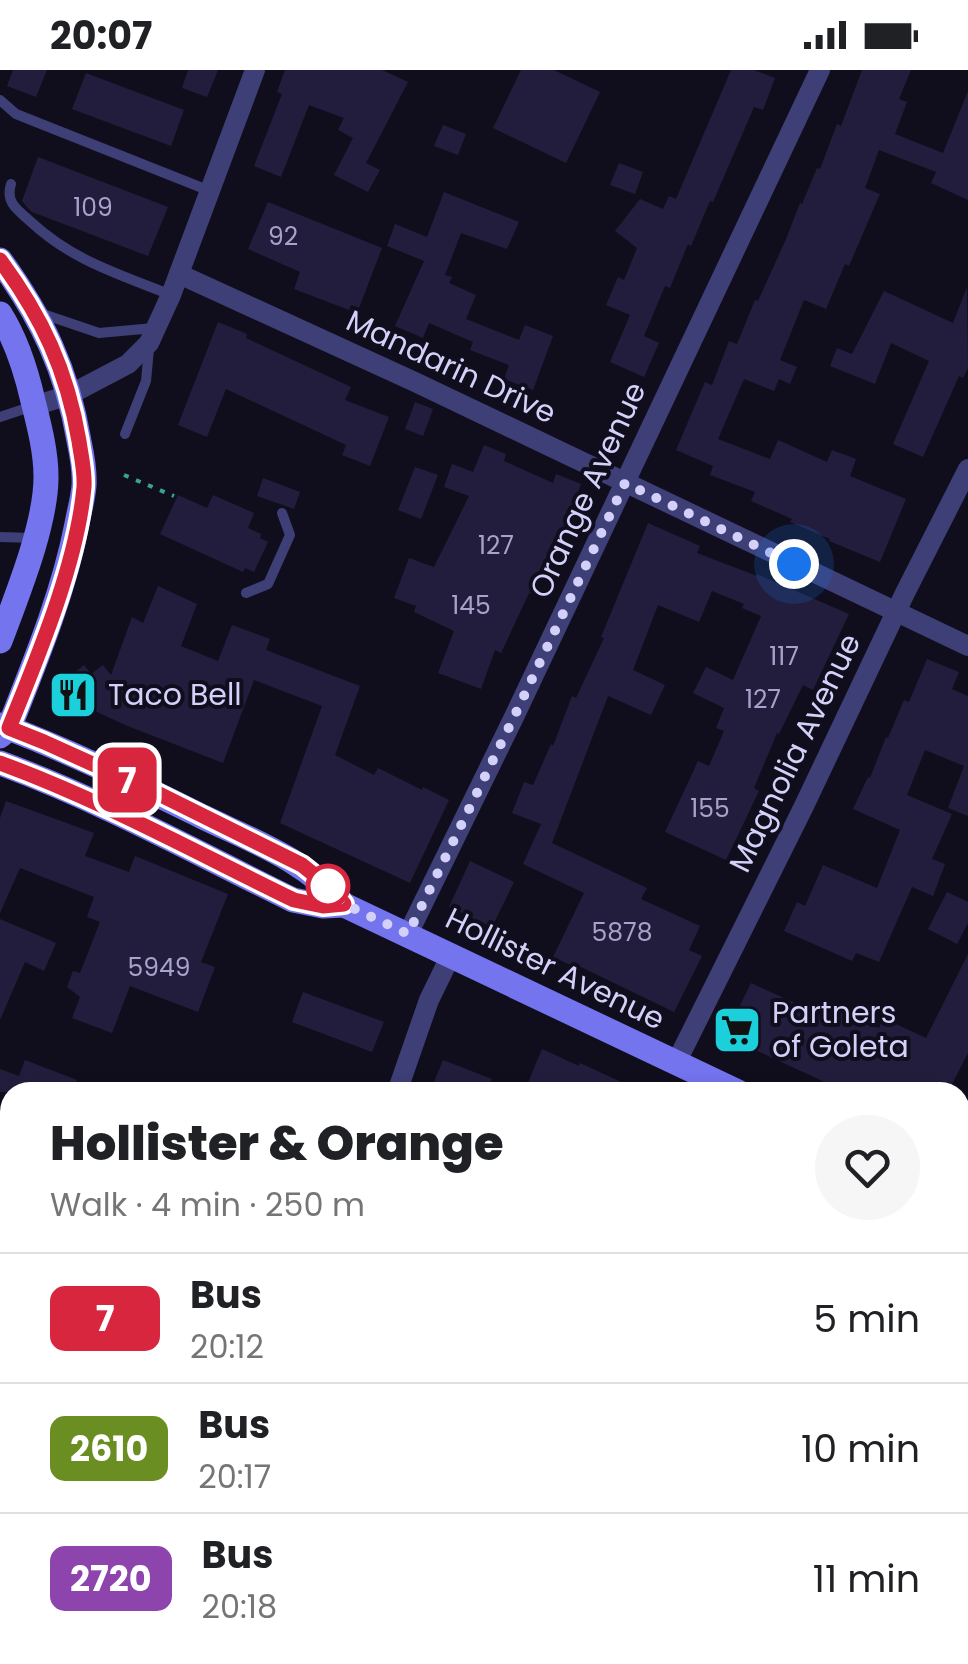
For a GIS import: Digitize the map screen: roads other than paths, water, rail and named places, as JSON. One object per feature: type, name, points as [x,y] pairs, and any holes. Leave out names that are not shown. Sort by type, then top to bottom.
[{"type":"main road","points":[[0,260],[55,351],[69,395],[84,487],[64,578],[3,730]]},
{"type":"main road","points":[[0,314],[21,357],[46,476],[34,538],[5,612],[0,640]]},
{"type":"main road","name":"Hollister Avenue","points":[[3,730],[44,742],[157,793],[302,865],[344,904],[717,1082]]},
{"type":"main road","name":"Hollister Avenue","points":[[0,763],[36,776],[294,900],[323,906],[344,904]]},
{"type":"street","points":[[34,406],[69,395],[128,364],[152,336],[179,274],[254,70]]},
{"type":"street","name":"Orange Avenue","points":[[408,934],[820,70]]},
{"type":"street","name":"Mandarin Drive","points":[[179,274],[371,361],[968,646]]},
{"type":"street","name":"Magnolia Avenue","points":[[676,1063],[968,470]]},
{"type":"street","points":[[401,1082],[451,955]]},
{"type":"lane","points":[[0,100],[16,114],[210,192]]},
{"type":"lane","points":[[12,184],[8,194],[13,206],[58,245],[79,258],[171,294]]},
{"type":"lane","points":[[34,312],[99,333],[152,336],[146,381],[126,434]]},
{"type":"lane","points":[[0,417],[34,406]]},
{"type":"lane","points":[[246,592],[268,584],[290,535],[282,513]]},
{"type":"lane","points":[[0,536],[34,538]]},
{"type":"place","name":"Taco Bell","points":[[73,695]]},
{"type":"place","name":"Partners of Goleta","points":[[737,1030]]}]
